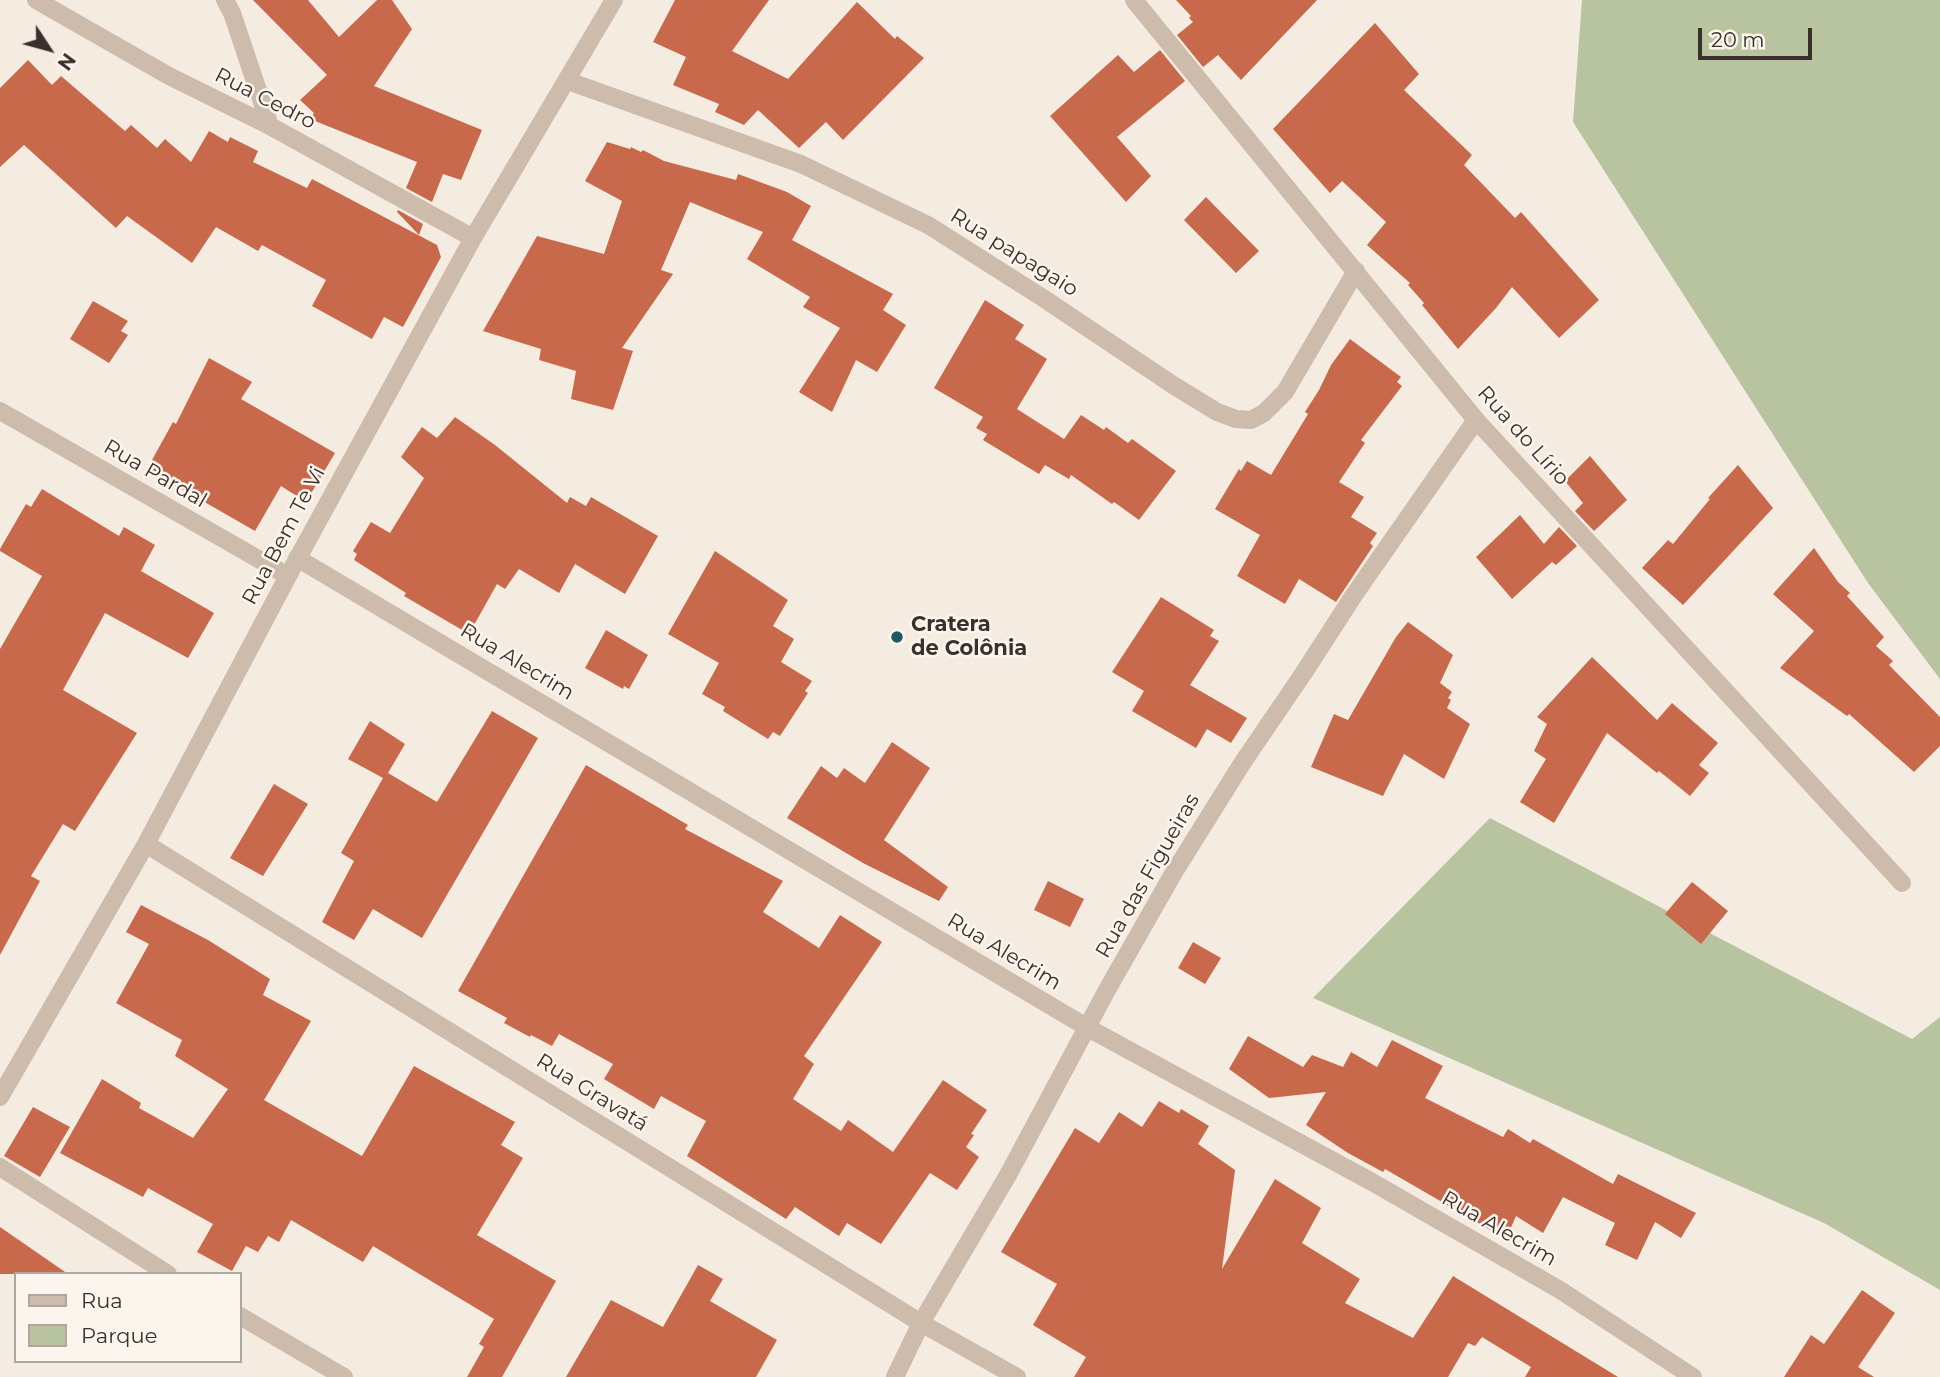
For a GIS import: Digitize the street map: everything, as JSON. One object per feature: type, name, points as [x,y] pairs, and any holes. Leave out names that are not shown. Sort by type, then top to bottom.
[{"type":"street","name":"Rua Cedro","points":[[36,0],[169,76],[270,125],[473,238]]},
{"type":"street","points":[[225,0],[232,13],[270,125]]},
{"type":"street","name":"Rua Bem Te Vi","points":[[0,1097],[146,844],[297,558],[473,238],[614,0]]},
{"type":"street","name":"Rua do Lírio","points":[[1134,0],[1476,420],[1902,883]]},
{"type":"street","name":"Rua papagaio","points":[[568,81],[802,164],[928,225],[1173,385],[1217,412],[1236,419],[1251,420],[1264,413],[1285,392],[1356,271]]},
{"type":"street","name":"Rua Pardal","points":[[0,411],[288,576]]},
{"type":"street","name":"Rua das Figueiras","points":[[895,1377],[921,1323],[1008,1175],[1173,874],[1243,762],[1354,595],[1476,420]]},
{"type":"street","name":"Rua Alecrim","points":[[297,558],[1087,1028],[1372,1182],[1560,1290],[1693,1377]]},
{"type":"street","name":"Rua Gravatá","points":[[146,844],[921,1323],[1017,1377]]},
{"type":"street","points":[[0,1167],[165,1272]]},
{"type":"street","points":[[242,1317],[344,1377]]},
{"type":"green space","points":[[1582,0],[1940,0],[1940,679],[1868,583],[1573,122]]},
{"type":"green space","points":[[1490,818],[1912,1039],[1940,1017],[1940,1290],[1824,1223],[1313,998]]},
{"type":"building","points":[[253,0],[308,0],[339,37],[377,0],[392,0],[412,29],[374,86],[482,130],[461,180],[443,174],[432,202],[406,188],[417,162],[310,119],[314,113],[300,100],[327,75]]},
{"type":"building","points":[[675,0],[769,0],[732,51],[788,79],[857,2],[895,39],[897,36],[924,58],[843,140],[826,122],[799,148],[758,110],[744,125],[715,112],[719,104],[673,85],[686,57],[653,42]]},
{"type":"building","points":[[1176,0],[1317,0],[1241,80],[1218,55],[1203,67],[1177,35],[1193,22]]},
{"type":"building","points":[[1375,23],[1419,74],[1404,90],[1472,155],[1464,165],[1515,218],[1521,212],[1599,300],[1559,338],[1512,287],[1458,349],[1422,305],[1424,303],[1408,285],[1410,283],[1367,245],[1386,222],[1342,181],[1330,193],[1273,129]]},
{"type":"building","points":[[1160,50],[1185,81],[1117,137],[1151,176],[1126,202],[1050,116],[1118,55],[1134,72]]},
{"type":"building","points":[[28,60],[52,85],[61,76],[125,131],[131,125],[157,148],[165,139],[191,162],[209,131],[228,142],[230,137],[258,151],[253,162],[307,188],[312,179],[437,245],[441,257],[403,327],[384,317],[372,339],[312,306],[326,280],[262,245],[258,251],[216,227],[192,263],[127,216],[116,228],[24,145],[0,167],[0,88]]},
{"type":"building","points":[[607,142],[641,152],[643,150],[664,161],[736,180],[738,174],[787,192],[811,206],[792,240],[893,294],[883,310],[906,325],[877,372],[856,360],[832,412],[799,392],[840,328],[803,307],[810,297],[747,259],[763,232],[690,202],[661,270],[673,274],[622,348],[633,351],[613,410],[571,399],[576,371],[539,360],[541,349],[483,331],[537,236],[604,254],[622,201],[585,181]]},
{"type":"building","points":[[1206,197],[1259,251],[1236,273],[1184,220]]},
{"type":"building","points":[[398,210],[423,224],[419,235],[397,212]]},
{"type":"building","points":[[985,300],[1024,325],[1015,339],[1047,359],[1017,409],[1064,439],[1081,415],[1104,430],[1106,427],[1128,443],[1132,439],[1176,471],[1139,520],[1071,475],[1069,479],[1045,465],[1039,474],[983,440],[987,434],[976,428],[983,417],[934,388]]},
{"type":"building","points":[[93,301],[128,321],[121,331],[128,335],[109,363],[70,339]]},
{"type":"building","points":[[1350,339],[1401,377],[1397,382],[1402,386],[1361,440],[1365,443],[1339,482],[1364,497],[1351,517],[1377,533],[1370,543],[1373,546],[1336,602],[1299,579],[1285,604],[1237,576],[1260,535],[1215,509],[1239,469],[1241,471],[1247,461],[1271,475],[1308,414],[1305,412],[1331,365]]},
{"type":"building","points":[[209,358],[252,382],[241,399],[335,453],[306,502],[281,486],[255,531],[147,469],[173,422],[176,424]]},
{"type":"building","points":[[455,417],[495,445],[567,503],[570,497],[586,506],[591,497],[658,536],[625,594],[575,564],[559,593],[519,569],[505,589],[497,584],[469,634],[404,596],[406,593],[354,560],[357,554],[353,551],[371,522],[390,533],[424,478],[401,457],[422,427],[437,438]]},
{"type":"building","points":[[1590,456],[1627,500],[1594,531],[1575,511],[1583,503],[1565,481]]},
{"type":"building","points":[[1738,465],[1773,508],[1683,605],[1642,568],[1668,540],[1673,544],[1710,499],[1708,498]]},
{"type":"building","points":[[42,489],[119,536],[124,527],[155,545],[141,571],[214,613],[188,658],[105,613],[63,690],[137,733],[75,831],[63,824],[31,876],[40,881],[0,955],[0,649],[42,576],[0,549],[26,504],[31,507]]},
{"type":"building","points":[[1520,515],[1544,544],[1559,527],[1577,546],[1556,565],[1552,562],[1512,599],[1476,557]]},
{"type":"building","points":[[1814,548],[1838,582],[1850,593],[1847,596],[1884,637],[1876,646],[1893,661],[1889,665],[1940,717],[1940,746],[1914,772],[1849,714],[1847,716],[1780,668],[1814,631],[1773,594]]},
{"type":"building","points":[[715,551],[788,600],[773,626],[794,639],[781,662],[812,681],[805,691],[808,693],[780,736],[773,732],[768,739],[723,711],[725,707],[702,694],[719,663],[668,634]]},
{"type":"building","points":[[1161,597],[1214,630],[1210,636],[1219,641],[1190,685],[1247,718],[1231,743],[1207,729],[1196,748],[1132,711],[1144,691],[1112,672]]},
{"type":"building","points":[[1408,622],[1453,655],[1440,683],[1452,692],[1447,708],[1470,724],[1444,779],[1404,754],[1383,796],[1311,767],[1334,714],[1348,720],[1396,637]]},
{"type":"building","points":[[606,630],[648,655],[629,689],[624,686],[623,689],[585,668]]},
{"type":"building","points":[[1592,657],[1657,720],[1672,703],[1718,743],[1699,765],[1709,773],[1690,796],[1607,733],[1554,823],[1520,802],[1546,759],[1534,751],[1547,724],[1537,717]]},
{"type":"building","points":[[492,711],[538,738],[422,938],[373,909],[354,940],[322,922],[354,861],[341,853],[383,778],[348,759],[370,721],[405,744],[388,773],[437,802]]},
{"type":"building","points":[[892,742],[930,768],[884,840],[948,887],[939,901],[863,863],[787,818],[821,766],[837,778],[844,768],[865,783]]},
{"type":"building","points":[[586,765],[688,825],[685,829],[783,881],[763,912],[819,948],[840,915],[882,942],[804,1056],[814,1064],[793,1099],[841,1131],[848,1120],[893,1152],[943,1080],[987,1110],[966,1147],[979,1157],[957,1190],[930,1173],[881,1244],[847,1223],[839,1236],[795,1207],[786,1219],[687,1156],[706,1121],[661,1096],[654,1109],[604,1079],[613,1064],[559,1034],[552,1046],[531,1035],[530,1037],[504,1023],[507,1018],[458,991]]},
{"type":"building","points":[[274,784],[308,804],[263,876],[230,858]]},
{"type":"building","points":[[1048,881],[1084,899],[1070,927],[1034,910]]},
{"type":"building","points":[[1692,882],[1728,911],[1701,944],[1665,914]]},
{"type":"building","points":[[141,905],[208,940],[270,979],[263,995],[311,1021],[264,1100],[362,1156],[414,1066],[515,1122],[501,1145],[523,1158],[477,1235],[556,1281],[502,1377],[467,1377],[484,1347],[479,1344],[494,1319],[373,1246],[363,1262],[291,1220],[279,1242],[268,1236],[258,1252],[246,1246],[232,1271],[197,1252],[213,1224],[148,1188],[143,1197],[60,1153],[102,1079],[141,1103],[139,1108],[193,1138],[228,1089],[175,1056],[182,1040],[116,1003],[149,944],[126,932]]},
{"type":"building","points":[[1193,942],[1221,958],[1205,984],[1178,968]]},
{"type":"building","points":[[1248,1036],[1303,1067],[1312,1055],[1343,1067],[1351,1052],[1377,1067],[1392,1040],[1443,1066],[1425,1098],[1503,1137],[1508,1129],[1530,1143],[1533,1139],[1613,1184],[1618,1174],[1696,1213],[1681,1238],[1655,1222],[1637,1260],[1605,1245],[1615,1223],[1563,1197],[1543,1233],[1516,1216],[1506,1239],[1385,1169],[1383,1172],[1348,1153],[1306,1125],[1326,1092],[1269,1098],[1229,1069]]},
{"type":"building","points":[[1159,1101],[1179,1113],[1181,1109],[1209,1126],[1198,1144],[1235,1170],[1222,1269],[1275,1179],[1321,1208],[1302,1243],[1360,1279],[1345,1303],[1413,1338],[1453,1276],[1618,1377],[1525,1377],[1531,1367],[1482,1337],[1475,1346],[1468,1343],[1448,1377],[1074,1377],[1086,1357],[1033,1325],[1057,1284],[1001,1252],[1075,1128],[1099,1143],[1119,1112],[1142,1127]]},
{"type":"building","points":[[33,1107],[70,1127],[40,1177],[4,1156]]},
{"type":"building","points":[[0,1227],[65,1272],[14,1272],[0,1274]]},
{"type":"building","points":[[698,1265],[723,1279],[710,1301],[777,1340],[756,1377],[566,1377],[611,1300],[663,1327]]},
{"type":"building","points":[[1862,1290],[1895,1313],[1858,1367],[1874,1377],[1784,1377],[1811,1335],[1824,1344]]},
{"type":"place","name":"Cratera de Colônia","points":[[897,637]]}]
